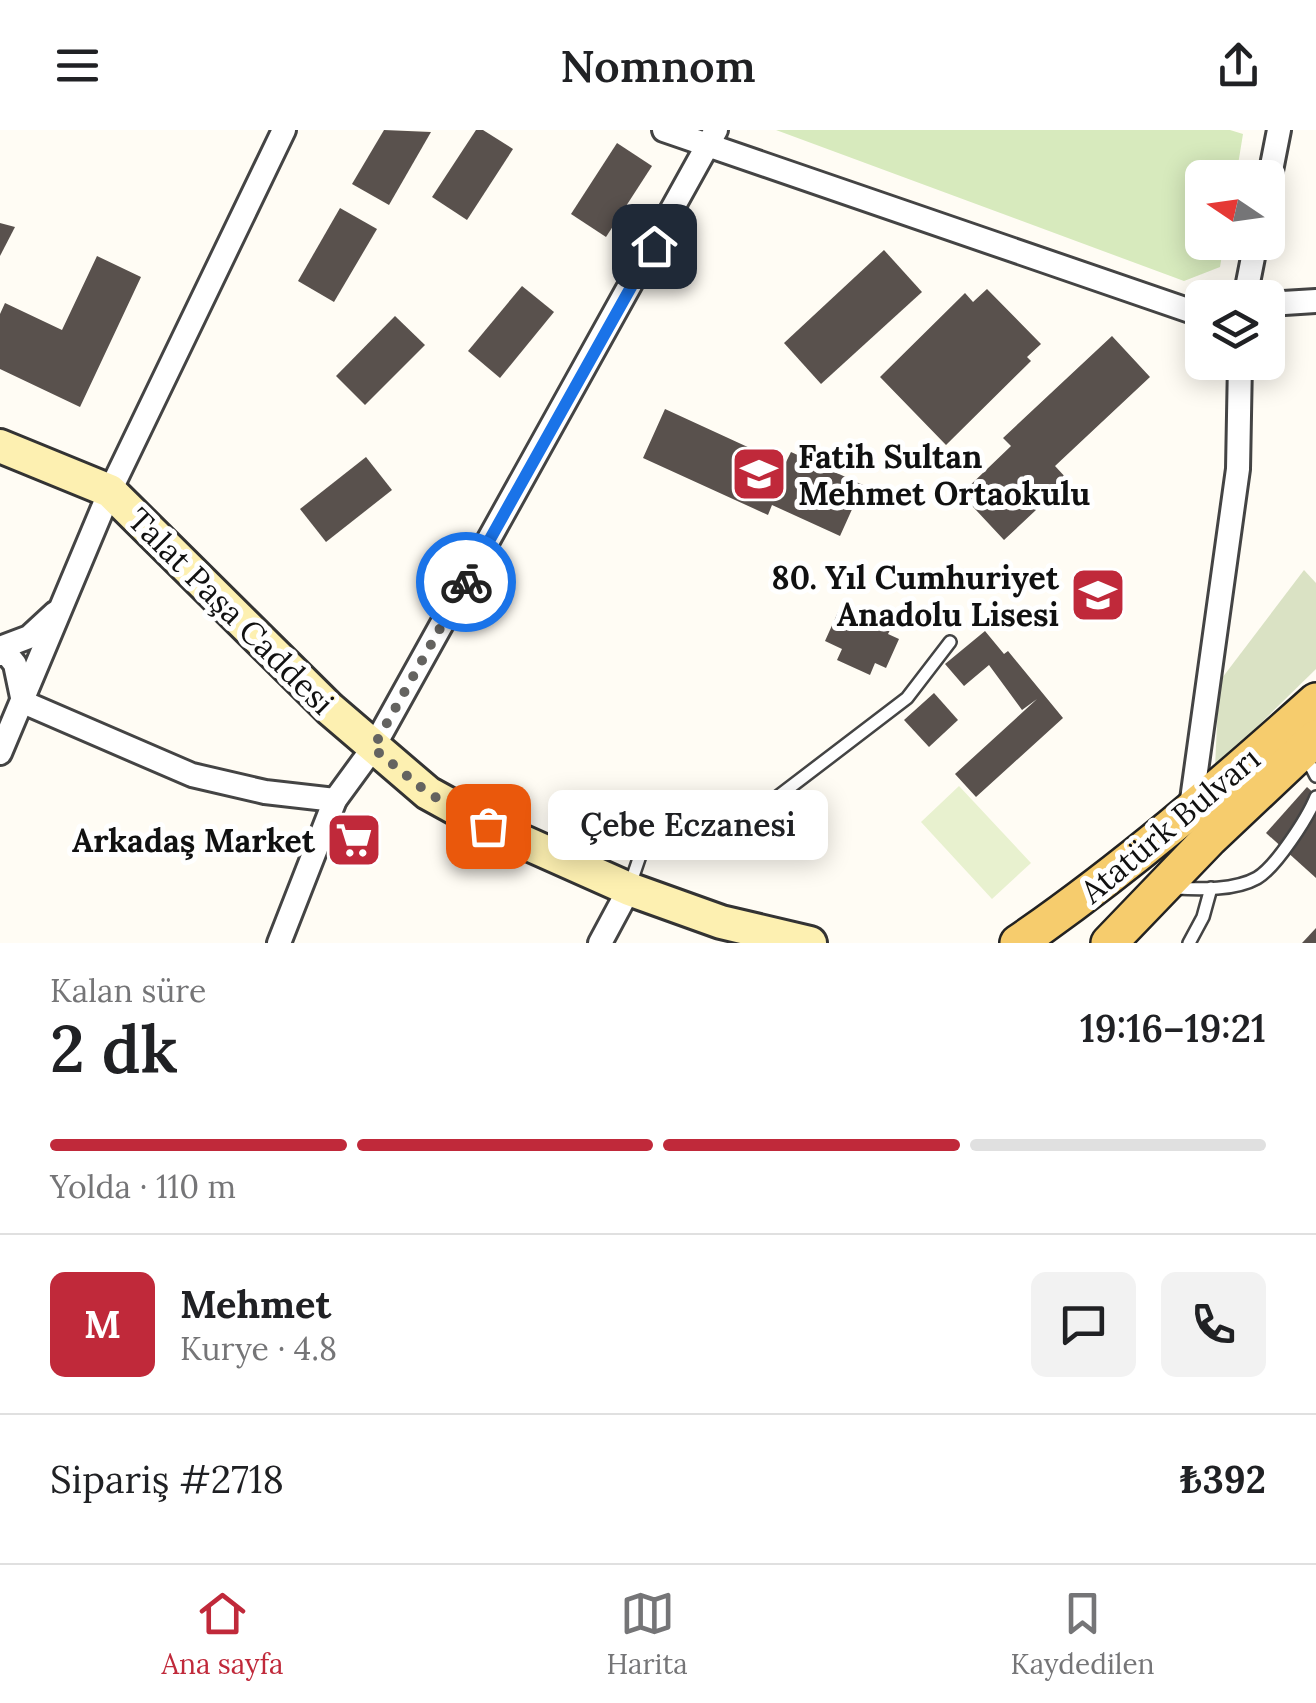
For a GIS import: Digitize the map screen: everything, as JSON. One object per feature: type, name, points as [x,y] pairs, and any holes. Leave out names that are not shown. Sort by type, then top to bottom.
[{"type":"main road","name":"Talat Paşa Caddesi","points":[[0,446],[110,491],[373,748],[416,784],[460,812],[629,889],[721,922],[810,943]]},
{"type":"main road","name":"Atatürk Bulvarı","points":[[1018,943],[1190,814],[1316,701]]},
{"type":"main road","name":"Atatürk Bulvarı","points":[[1108,943],[1163,887],[1312,755]]},
{"type":"main road","name":"Talat Paşa Caddesi","points":[[721,922],[759,943]]},
{"type":"street","points":[[0,753],[110,491],[284,130]]},
{"type":"street","points":[[664,130],[714,138],[1185,309]]},
{"type":"street","points":[[1273,160],[1279,130]]},
{"type":"street","points":[[279,943],[335,800],[373,748],[714,138]]},
{"type":"street","points":[[1285,303],[1316,301]]},
{"type":"street","points":[[1190,814],[1238,469],[1240,380]]},
{"type":"street","points":[[0,651],[30,636],[61,608]]},
{"type":"street","points":[[0,651],[15,664],[23,702]]},
{"type":"street","points":[[23,702],[192,775],[266,792],[335,800]]},
{"type":"street","points":[[600,943],[629,889]]},
{"type":"lane","points":[[629,889],[646,838],[660,820],[714,808],[763,808],[908,698],[950,642]]},
{"type":"lane","points":[[1163,887],[1211,888],[1258,878],[1307,820],[1316,796]]},
{"type":"lane","points":[[1189,943],[1211,888]]},
{"type":"green space","points":[[776,130],[1230,130],[1243,134],[1239,160],[1185,160],[1185,260],[1221,260],[1220,267],[1184,281]]},
{"type":"green space","points":[[1304,570],[1316,583],[1316,669],[1215,768],[1219,682]]},
{"type":"green space","points":[[959,786],[1031,863],[992,899],[921,822]]},
{"type":"building","points":[[384,130],[431,132],[389,205],[352,184]]},
{"type":"building","points":[[476,130],[483,130],[513,149],[467,220],[432,197]]},
{"type":"building","points":[[617,143],[652,166],[606,237],[571,214]]},
{"type":"building","points":[[340,208],[377,229],[334,302],[298,281]]},
{"type":"building","points":[[0,223],[15,227],[0,256]]},
{"type":"building","points":[[884,250],[922,292],[821,384],[784,343]]},
{"type":"building","points":[[97,256],[141,277],[80,407],[0,369],[0,314],[5,303],[62,330]]},
{"type":"building","points":[[522,286],[554,312],[500,378],[468,351]]},
{"type":"building","points":[[987,289],[1041,344],[1027,357],[1031,361],[946,445],[880,377],[965,293],[973,302]]},
{"type":"building","points":[[395,316],[425,345],[365,405],[336,376]]},
{"type":"building","points":[[1112,336],[1150,377],[1055,466],[1068,480],[1004,540],[961,494],[1011,446],[1003,438]]},
{"type":"building","name":"Fatih Sultan Mehmet Ortaokulu","points":[[665,409],[785,464],[791,452],[863,485],[840,536],[772,505],[768,515],[643,458]]},
{"type":"building","points":[[366,457],[392,490],[326,542],[300,509]]},
{"type":"building","points":[[861,607],[894,622],[888,634],[899,639],[886,668],[875,663],[870,675],[837,660],[842,649],[825,641],[838,612],[855,619]]},
{"type":"building","points":[[985,631],[1004,654],[1008,651],[1063,718],[976,797],[955,774],[1037,699],[1022,710],[989,665],[964,686],[945,664]]},
{"type":"building","points":[[934,693],[958,720],[929,747],[904,720]]},
{"type":"building","points":[[1307,787],[1316,795],[1316,878],[1266,833]]},
{"type":"building","points":[[1316,928],[1316,943],[1302,943]]},
{"type":"way so far","points":[[466,582],[373,748],[428,793],[488,826]]},
{"type":"place","name":"Fatih Sultan Mehmet Ortaokulu","points":[[759,474]]},
{"type":"place","name":"80. Yıl Cumhuriyet Anadolu Lisesi","points":[[1098,595]]},
{"type":"place","name":"Çebe Eczanesi","points":[[488,826]]},
{"type":"place","name":"Arkadaş Market","points":[[354,840]]},
{"type":"route","points":[[466,582],[654,246]]}]
